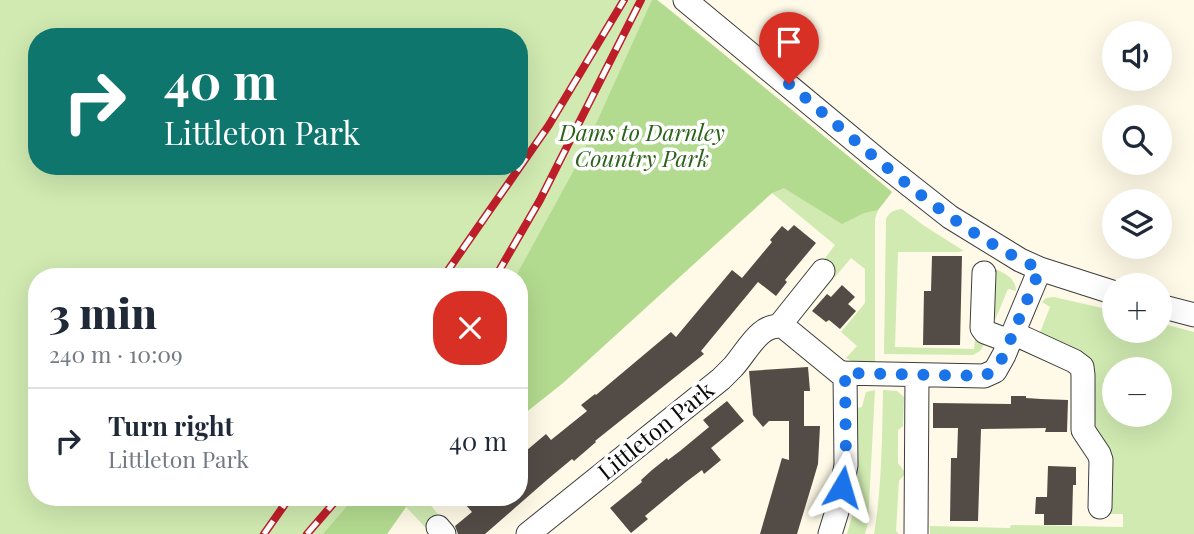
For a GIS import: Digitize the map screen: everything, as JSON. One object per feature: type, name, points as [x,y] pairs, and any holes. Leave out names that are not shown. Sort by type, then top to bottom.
[{"type":"street","points":[[685,0],[950,217],[1020,260],[1102,289]]},
{"type":"street","points":[[779,326],[784,327],[840,373],[984,376],[995,370],[1040,269]]},
{"type":"street","name":"Littleton Park","points":[[528,534],[720,379],[760,334],[768,328],[779,326],[823,271]]},
{"type":"street","points":[[984,272],[982,328],[985,332],[1011,337],[1074,360],[1082,367],[1083,430],[1101,460],[1100,507]]},
{"type":"street","points":[[1172,309],[1194,315]]},
{"type":"street","points":[[830,534],[846,465],[845,373]]},
{"type":"street","points":[[916,534],[918,375]]},
{"type":"green space","name":"Dams to Darnley Country Park","points":[[0,0],[657,0],[892,192],[878,210],[875,219],[875,363],[846,358],[857,346],[841,332],[865,303],[865,269],[851,258],[799,320],[795,317],[822,262],[835,245],[772,193],[563,383],[528,411],[528,268],[28,268],[28,506],[431,506],[441,518],[427,529],[406,507],[387,534],[0,534]]},
{"type":"green space","points":[[652,0],[657,0],[892,192],[878,210],[864,213],[842,224],[784,188],[772,193],[563,383],[528,411],[528,268],[520,268],[580,159]]},
{"type":"green space","points":[[902,209],[964,251],[898,252],[895,347],[974,349],[975,339],[987,340],[980,351],[973,355],[884,354],[886,219],[892,212]]},
{"type":"green space","points":[[992,267],[1014,282],[1016,291],[1008,289],[993,325]]},
{"type":"green space","points":[[1054,297],[1102,308],[1102,343],[1172,343],[1172,326],[1194,332],[1194,534],[930,534],[930,526],[1123,527],[1123,514],[1108,514],[1091,425],[1088,382],[1039,335],[1050,307],[1042,302],[1046,298]]},
{"type":"green space","points":[[875,390],[868,523],[865,534],[847,534],[858,495],[851,486],[857,463],[857,408],[862,407],[866,392]]},
{"type":"green space","points":[[883,390],[897,391],[904,397],[903,426],[898,430],[898,463],[904,471],[899,481],[896,531],[899,534],[874,534],[880,480]]},
{"type":"green space","points":[[347,506],[407,506],[387,534],[323,534]]},
{"type":"building","points":[[794,225],[816,243],[785,280],[787,282],[776,296],[758,282],[701,351],[704,354],[528,497],[528,449],[546,434],[551,440],[587,411],[581,405],[671,332],[676,337],[732,270],[742,278],[782,226],[788,231]]},
{"type":"building","points":[[932,256],[962,256],[960,345],[923,345],[924,291],[931,291]]},
{"type":"building","points":[[842,285],[855,297],[848,304],[856,311],[840,329],[812,311],[827,294],[831,297]]},
{"type":"building","points":[[808,367],[810,391],[804,391],[804,426],[820,426],[818,464],[797,534],[760,534],[782,458],[789,460],[789,421],[769,421],[763,427],[753,415],[749,371]]},
{"type":"building","points":[[1011,396],[1068,400],[1067,432],[1045,432],[1046,428],[981,429],[978,521],[950,521],[951,458],[957,458],[958,428],[933,428],[933,403],[1011,404]]},
{"type":"building","points":[[727,401],[744,421],[711,448],[721,460],[704,474],[702,470],[686,482],[645,516],[648,519],[631,533],[610,508],[642,482],[652,470],[709,427],[703,420]]},
{"type":"building","points":[[1048,466],[1076,467],[1072,525],[1044,525],[1044,514],[1035,514],[1036,497],[1047,497]]},
{"type":"building","points":[[467,506],[517,506],[485,534],[458,534],[455,526],[472,512]]},
{"type":"railway","points":[[528,155],[624,0]]},
{"type":"railway","points":[[501,268],[540,200],[641,0]]},
{"type":"railway","points":[[450,268],[514,175]]},
{"type":"railway","points":[[264,534],[284,506]]},
{"type":"railway","points":[[307,534],[331,506]]},
{"type":"route","points":[[789,84],[950,217],[1004,251],[1040,269],[1004,355],[995,370],[984,376],[845,373],[846,465],[842,487]]}]
